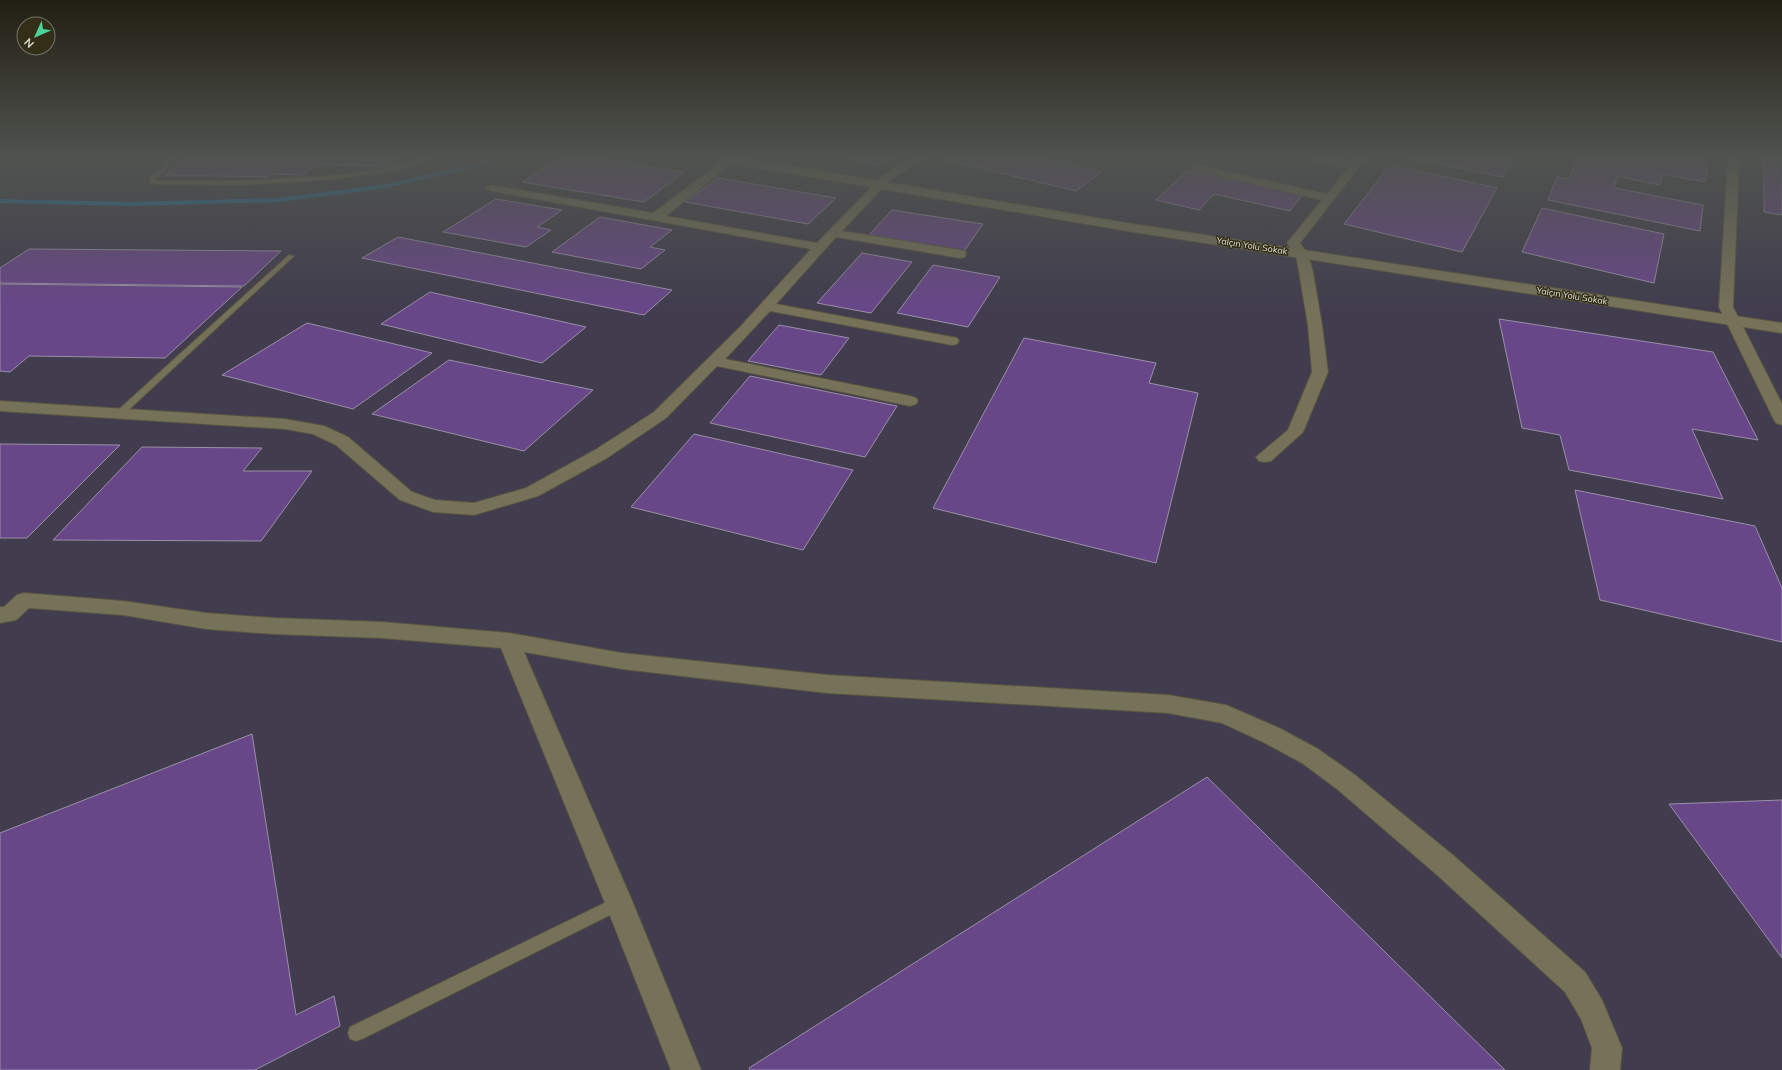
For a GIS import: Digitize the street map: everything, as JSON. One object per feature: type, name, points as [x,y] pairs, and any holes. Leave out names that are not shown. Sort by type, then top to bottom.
[{"type":"street","points":[[600,208],[820,247]]},
{"type":"street","points":[[655,218],[667,208]]},
{"type":"street","points":[[0,406],[285,424],[318,430],[342,441],[406,496],[433,506],[474,509],[532,492],[601,454],[660,416],[714,361],[858,208]]},
{"type":"street","name":"Yalçın Yolu Sokak","points":[[1024,208],[1127,227],[1297,248],[1729,314],[1782,328]]},
{"type":"street","points":[[1265,457],[1295,432],[1320,372],[1315,325],[1297,248],[1323,208]]},
{"type":"street","points":[[1733,208],[1729,314],[1782,420]]},
{"type":"street","points":[[833,233],[960,254]]},
{"type":"street","points":[[766,306],[952,341]]},
{"type":"street","name":"Yalçın Yolu Sokak","points":[[1729,314],[1782,316]]},
{"type":"street","points":[[714,361],[910,401]]},
{"type":"street","points":[[0,615],[9,615],[24,600],[123,608],[206,621],[274,626],[382,630],[509,641],[622,661],[827,684],[1168,704],[1226,714],[1271,735],[1310,756],[1346,782],[1445,865],[1575,982],[1592,1010],[1607,1048],[1605,1070]]},
{"type":"street","points":[[509,641],[620,903],[686,1070]]},
{"type":"lane","points":[[119,414],[291,256]]},
{"type":"lane","points":[[356,1033],[620,903]]},
{"type":"shaded area","points":[[0,208],[1782,208],[1782,1070],[0,1070]]},
{"type":"building","points":[[482,208],[550,208],[562,210],[537,227],[551,230],[526,247],[443,232]]},
{"type":"building","points":[[718,208],[825,208],[808,224]]},
{"type":"building","points":[[1190,208],[1201,208],[1199,210]]},
{"type":"building","points":[[1276,208],[1292,208],[1290,211]]},
{"type":"building","points":[[1357,208],[1486,208],[1462,252],[1344,224]]},
{"type":"building","points":[[1542,208],[1664,234],[1654,283],[1522,252]]},
{"type":"building","points":[[1587,208],[1703,208],[1700,231]]},
{"type":"building","points":[[1764,208],[1782,208],[1782,215],[1764,212]]},
{"type":"building","points":[[892,210],[983,224],[964,251],[869,235]]},
{"type":"building","points":[[600,217],[672,230],[650,247],[665,250],[641,269],[552,252]]},
{"type":"building","points":[[398,237],[672,290],[644,315],[362,258]]},
{"type":"building","points":[[29,249],[281,251],[244,286],[0,283],[0,268]]},
{"type":"building","points":[[862,253],[912,262],[871,313],[817,303]]},
{"type":"building","points":[[933,265],[1000,277],[968,327],[897,313]]},
{"type":"building","points":[[0,284],[242,287],[165,358],[29,356],[10,372],[0,371]]},
{"type":"building","points":[[430,292],[586,327],[542,363],[381,324]]},
{"type":"building","points":[[1499,319],[1713,352],[1758,440],[1692,429],[1723,499],[1569,470],[1560,435],[1522,428]]},
{"type":"building","points":[[307,323],[432,353],[353,409],[222,375]]},
{"type":"building","points":[[779,325],[849,338],[821,375],[748,361]]},
{"type":"building","points":[[1024,338],[1156,363],[1149,383],[1198,393],[1156,563],[933,508]]},
{"type":"building","points":[[449,360],[593,390],[524,451],[372,414]]},
{"type":"building","points":[[750,376],[897,406],[865,457],[710,423]]},
{"type":"building","points":[[694,434],[853,470],[803,550],[631,507]]},
{"type":"building","points":[[0,444],[120,445],[27,538],[0,538]]},
{"type":"building","points":[[142,447],[262,448],[243,471],[312,471],[261,541],[53,540]]},
{"type":"building","points":[[1575,490],[1755,526],[1782,588],[1782,642],[1600,600]]},
{"type":"building","points":[[252,734],[296,1015],[334,996],[340,1026],[255,1070],[0,1070],[0,833]]},
{"type":"building","points":[[1207,777],[1505,1070],[750,1070],[749,1068]]},
{"type":"building","points":[[1782,800],[1782,958],[1669,804]]}]
